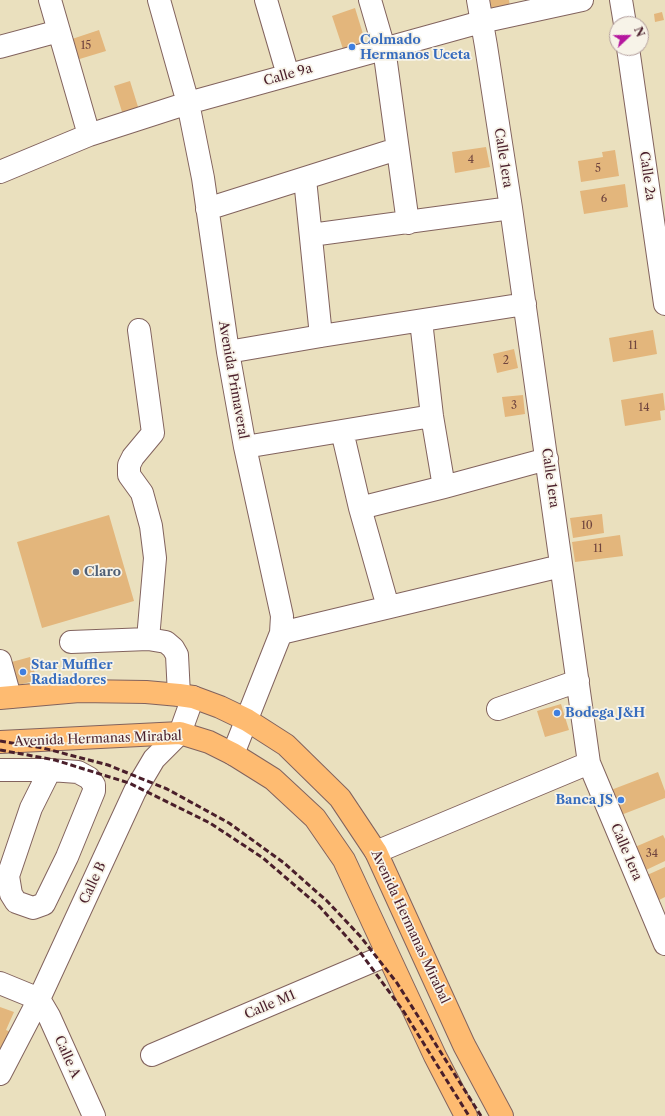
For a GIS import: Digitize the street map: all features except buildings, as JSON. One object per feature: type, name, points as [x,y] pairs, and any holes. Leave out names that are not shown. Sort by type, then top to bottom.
[{"type":"main road","name":"Avenida Hermanas Mirabal","points":[[5,698],[79,691],[146,692],[186,696],[220,707],[247,720],[286,745],[340,798],[376,852],[464,1044],[502,1116]]},
{"type":"main road","name":"Avenida Hermanas Mirabal","points":[[0,742],[180,733],[209,742],[233,754],[273,780],[315,818],[344,860],[435,1056],[466,1116]]},
{"type":"street","points":[[50,0],[89,134]]},
{"type":"street","name":"Avenida Primaveral","points":[[160,0],[188,103],[207,209],[228,352],[244,447],[282,616],[281,633],[233,754]]},
{"type":"street","points":[[266,0],[288,75]]},
{"type":"street","points":[[370,0],[384,48],[408,223]]},
{"type":"street","name":"Calle 1era","points":[[478,0],[525,304],[589,764],[665,944]]},
{"type":"street","name":"Calle 9a","points":[[0,172],[89,134],[188,103],[481,22],[582,0]]},
{"type":"street","points":[[621,0],[623,16]]},
{"type":"street","points":[[0,47],[59,31]]},
{"type":"street","name":"Calle 2a","points":[[629,56],[665,304]]},
{"type":"street","points":[[207,209],[397,149]]},
{"type":"street","points":[[305,179],[321,336]]},
{"type":"street","points":[[311,236],[511,208]]},
{"type":"street","points":[[228,352],[525,304]]},
{"type":"street","points":[[421,321],[432,416],[444,487]]},
{"type":"street","points":[[139,330],[153,433],[133,457],[129,465],[130,475],[142,493],[151,526],[155,558],[148,639]]},
{"type":"street","points":[[244,447],[432,416]]},
{"type":"street","points":[[342,431],[360,508],[388,607]]},
{"type":"street","points":[[360,508],[547,459]]},
{"type":"street","points":[[281,633],[561,566]]},
{"type":"street","points":[[71,642],[148,639],[166,642],[173,648],[177,655],[186,696]]},
{"type":"street","points":[[0,661],[5,698]]},
{"type":"street","points":[[498,708],[578,681]]},
{"type":"street","name":"Calle B","points":[[0,1074],[39,998],[135,791],[154,759],[180,733],[186,696]]},
{"type":"street","points":[[376,852],[589,764]]},
{"type":"street","points":[[0,770],[50,770],[78,772],[89,778],[94,785],[94,791],[67,857],[44,904],[33,908],[16,902],[11,894],[8,876],[31,808],[50,770]]},
{"type":"street","name":"Calle M1","points":[[152,1055],[388,955]]},
{"type":"street","points":[[0,983],[39,998]]},
{"type":"street","name":"Calle A","points":[[39,998],[49,1016],[94,1116]]},
{"type":"railway","points":[[0,741],[43,748],[108,765],[167,789],[229,823],[284,863],[327,901],[360,936],[397,983],[481,1116]]},
{"type":"railway","points":[[0,750],[55,760],[129,783],[210,823],[263,858],[320,907],[360,952],[404,1012],[469,1116]]},
{"type":"place","name":"Colmado Hermanos Uceta","points":[[352,47]]},
{"type":"place","name":"Claro","points":[[76,572]]},
{"type":"place","name":"Star Muffler Radiadores","points":[[23,672]]},
{"type":"place","name":"Bodega J&H","points":[[557,713]]},
{"type":"place","name":"Banca JS","points":[[621,800]]}]
